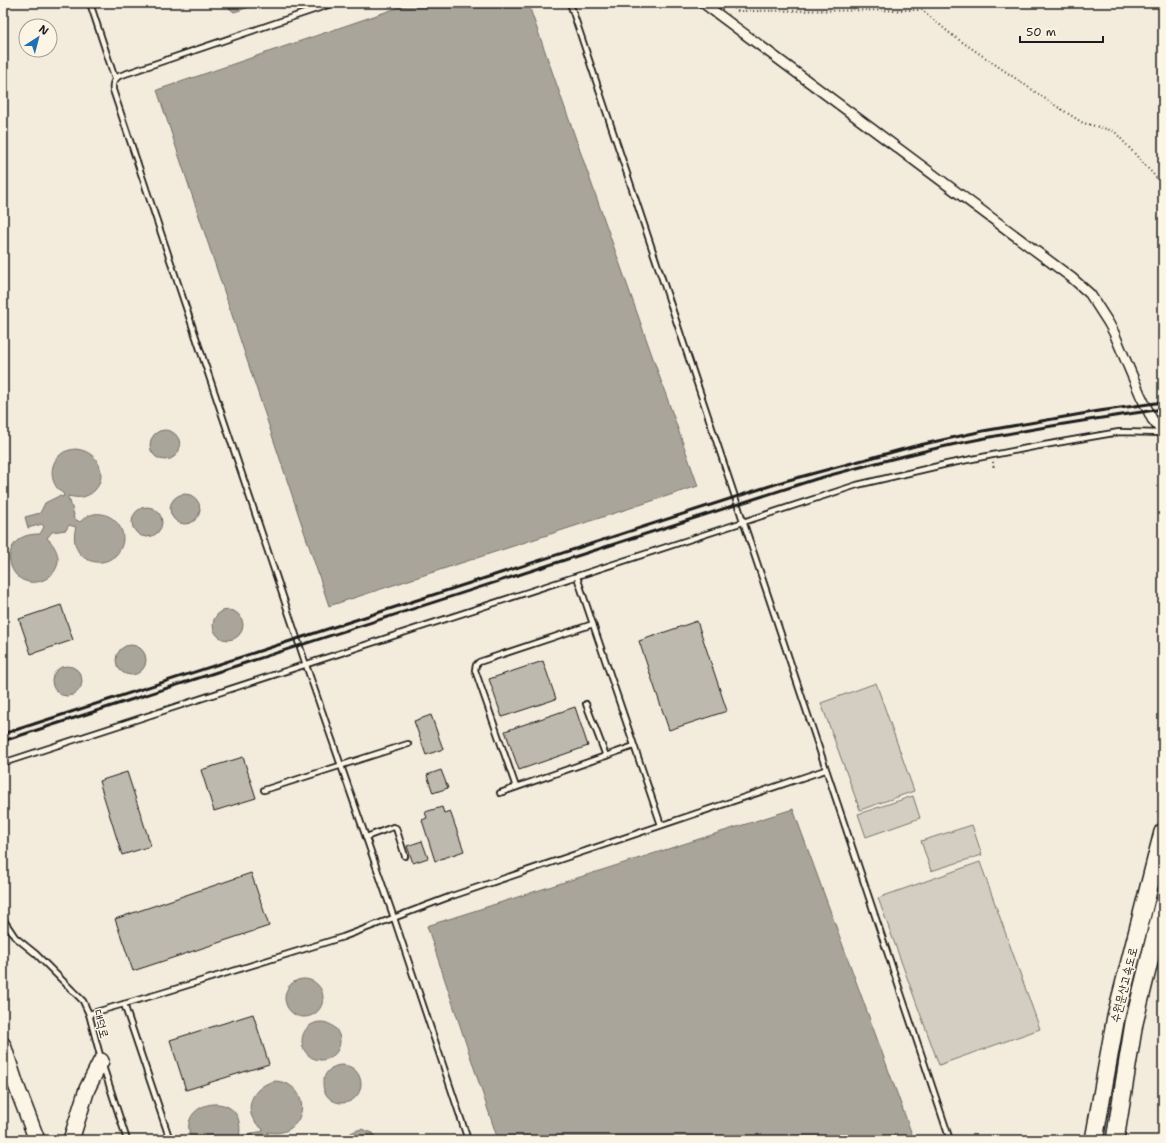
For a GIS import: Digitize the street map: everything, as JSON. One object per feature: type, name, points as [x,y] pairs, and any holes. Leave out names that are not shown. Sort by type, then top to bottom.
[{"type":"highway","name":"수원문산고속도로","points":[[1094,1140],[1116,1016],[1163,832]]},
{"type":"highway","name":"수원문산고속도로","points":[[1115,1140],[1134,1023],[1163,904]]},
{"type":"highway","points":[[3,1045],[16,1085],[37,1140]]},
{"type":"highway","points":[[71,1140],[87,1089],[101,1061]]},
{"type":"street","points":[[703,3],[1072,278],[1090,294],[1114,333],[1140,394],[1152,418],[1163,433]]},
{"type":"lane","points":[[90,3],[114,79],[112,84],[113,90],[306,665],[394,918],[468,1140]]},
{"type":"lane","points":[[114,79],[119,76],[334,3]]},
{"type":"lane","points":[[570,3],[825,770],[950,1140]]},
{"type":"lane","points":[[3,763],[858,486],[947,464],[1119,432],[1163,433]]},
{"type":"lane","points":[[577,577],[662,825]]},
{"type":"lane","points":[[516,787],[475,670],[476,665],[479,662],[593,624]]},
{"type":"lane","points":[[586,704],[606,756]]},
{"type":"lane","points":[[264,790],[408,744]]},
{"type":"lane","points":[[500,793],[634,746]]},
{"type":"lane","points":[[89,1014],[342,937],[449,897],[825,770]]},
{"type":"lane","points":[[366,837],[395,827],[406,856]]},
{"type":"lane","name":"대덕로","points":[[3,919],[15,937],[36,954],[83,1001],[89,1014],[101,1061],[127,1140]]},
{"type":"lane","points":[[124,1004],[170,1140]]},
{"type":"path","points":[[728,3],[738,10],[922,10],[952,36],[1059,108],[1083,123],[1114,131],[1163,185]]},
{"type":"shaded area","points":[[223,3],[262,3],[234,12]]},
{"type":"shaded area","points":[[412,3],[528,3],[698,486],[329,606],[157,90]]},
{"type":"shaded area","points":[[165,430],[171,431],[179,439],[179,451],[171,459],[165,460],[159,459],[151,451],[150,445],[151,439],[159,431]]},
{"type":"shaded area","points":[[75,449],[85,451],[93,456],[101,471],[101,479],[98,487],[92,493],[83,497],[68,496],[74,515],[73,518],[80,522],[89,516],[98,514],[115,520],[123,536],[122,546],[116,555],[109,560],[104,562],[90,561],[77,550],[74,539],[76,527],[69,525],[66,530],[52,532],[47,538],[56,550],[58,562],[54,571],[47,578],[37,582],[27,582],[18,577],[11,566],[11,551],[15,543],[21,538],[32,534],[40,534],[44,527],[42,524],[28,528],[25,517],[40,513],[45,503],[59,496],[63,497],[64,494],[59,490],[53,481],[52,470],[56,459],[67,451]]},
{"type":"shaded area","points":[[185,494],[191,495],[199,503],[199,515],[191,523],[185,524],[179,523],[171,515],[170,509],[171,503],[179,495]]},
{"type":"shaded area","points":[[147,507],[153,508],[161,516],[161,528],[153,536],[147,537],[141,536],[133,528],[132,522],[133,516],[141,508]]},
{"type":"shaded area","points":[[228,610],[234,611],[242,619],[242,631],[234,639],[228,640],[222,639],[214,631],[213,625],[214,619],[222,611]]},
{"type":"shaded area","points":[[131,645],[137,646],[145,654],[145,666],[137,674],[131,675],[125,674],[117,666],[116,660],[117,654],[125,646]]},
{"type":"shaded area","points":[[67,666],[73,667],[81,675],[81,687],[73,695],[67,696],[61,695],[53,687],[52,681],[53,675],[61,667]]},
{"type":"shaded area","points":[[876,683],[914,791],[860,810],[821,703]]},
{"type":"shaded area","points":[[913,796],[920,818],[866,837],[858,814]]},
{"type":"shaded area","points":[[793,809],[914,1140],[498,1140],[427,926]]},
{"type":"shaded area","points":[[972,825],[982,855],[931,871],[921,841]]},
{"type":"shaded area","points":[[980,862],[1040,1029],[939,1065],[878,898]]},
{"type":"shaded area","points":[[304,979],[317,985],[323,998],[317,1011],[304,1017],[291,1011],[285,998],[291,985]]},
{"type":"shaded area","points":[[321,1022],[334,1028],[340,1041],[334,1054],[321,1060],[308,1054],[302,1041],[308,1028]]},
{"type":"shaded area","points":[[342,1065],[355,1071],[361,1084],[355,1097],[342,1103],[329,1097],[323,1084],[329,1071]]},
{"type":"shaded area","points":[[276,1081],[289,1085],[297,1092],[301,1101],[301,1111],[298,1120],[291,1128],[281,1132],[268,1132],[268,1135],[271,1136],[272,1140],[192,1140],[189,1126],[192,1115],[201,1108],[212,1104],[223,1105],[233,1111],[239,1121],[239,1138],[243,1139],[257,1132],[262,1132],[263,1129],[256,1123],[252,1116],[250,1109],[251,1101],[254,1094],[260,1088]]},
{"type":"shaded area","points":[[361,1129],[373,1133],[378,1140],[345,1140],[350,1134]]},
{"type":"building","points":[[61,605],[73,640],[31,654],[19,619]]},
{"type":"building","points":[[697,621],[727,711],[669,730],[639,641]]},
{"type":"building","points":[[543,661],[556,699],[502,717],[489,679]]},
{"type":"building","points":[[575,707],[588,746],[519,770],[505,731]]},
{"type":"building","points":[[431,715],[443,749],[426,755],[414,721]]},
{"type":"building","points":[[243,757],[256,798],[214,811],[201,770]]},
{"type":"building","points":[[441,770],[448,788],[433,793],[427,775]]},
{"type":"building","points":[[127,772],[151,846],[122,855],[99,781]]},
{"type":"building","points":[[442,807],[444,813],[450,811],[464,851],[435,861],[422,820],[427,818],[425,812]]},
{"type":"building","points":[[422,841],[428,858],[413,863],[407,846]]},
{"type":"building","points":[[251,873],[269,926],[133,971],[115,919]]},
{"type":"building","points":[[253,1014],[269,1064],[186,1090],[170,1040]]},
{"type":"railway","points":[[3,734],[785,481],[915,446],[983,431],[1099,411],[1163,402]]},
{"type":"railway","points":[[3,741],[816,479],[900,457],[1004,434],[1163,409]]}]
